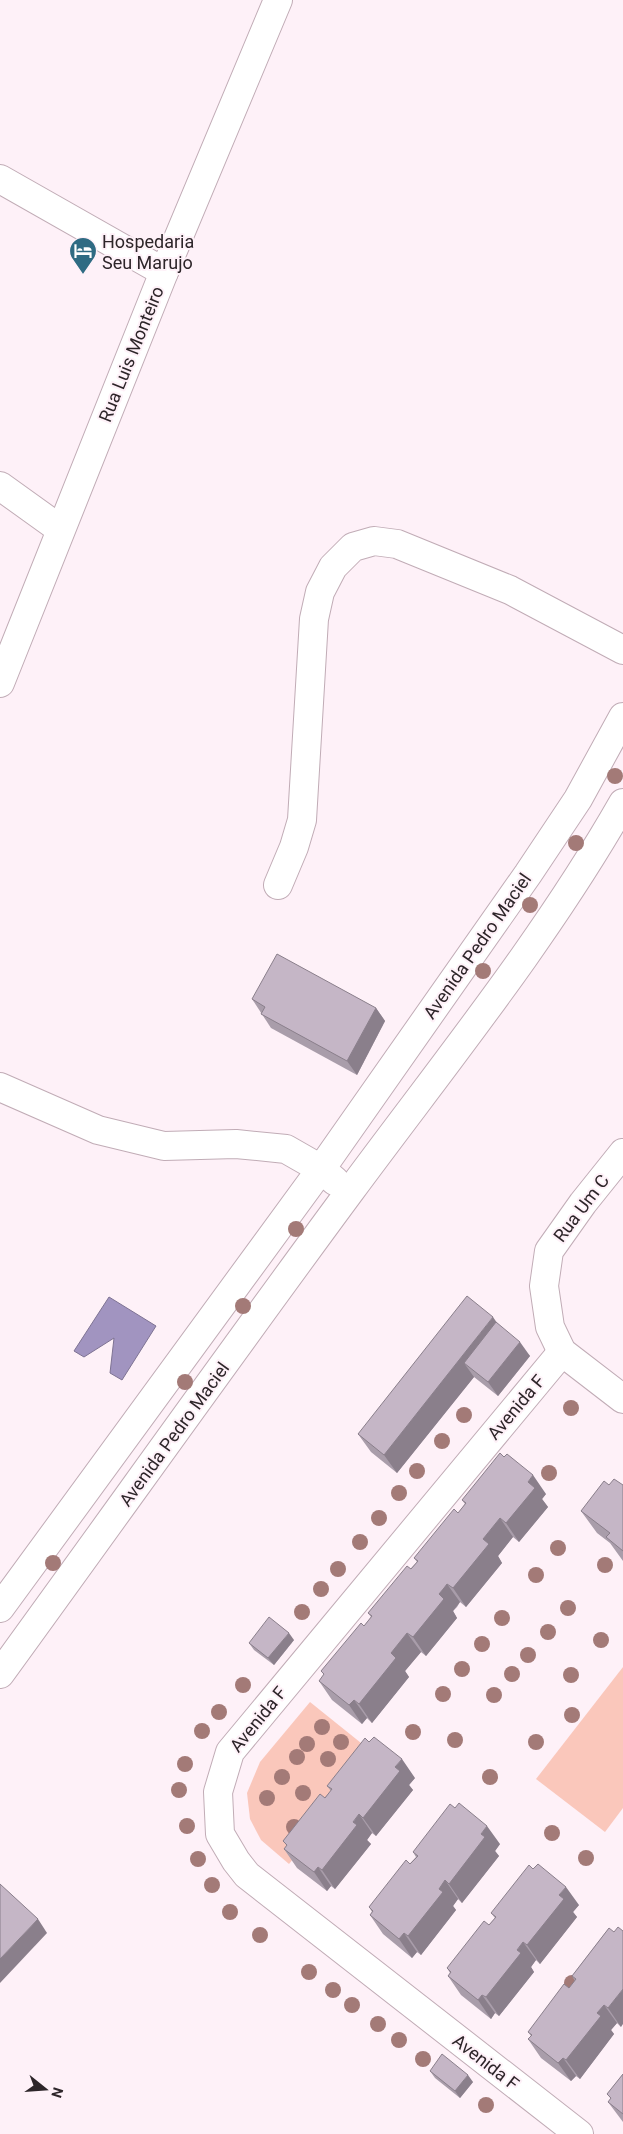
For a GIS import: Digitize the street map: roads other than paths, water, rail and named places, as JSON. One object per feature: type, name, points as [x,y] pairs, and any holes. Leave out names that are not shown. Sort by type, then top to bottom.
[{"type":"street","name":"Rua Luis Monteiro","points":[[0,682],[164,272],[278,0]]},
{"type":"street","points":[[0,179],[164,272]]},
{"type":"street","points":[[0,486],[60,530]]},
{"type":"street","points":[[278,885],[294,847],[302,820],[314,619],[320,592],[333,568],[353,547],[374,540],[397,544],[510,590],[623,650]]},
{"type":"street","name":"Avenida Pedro Maciel","points":[[0,1608],[321,1169],[534,866],[578,799],[623,717]]},
{"type":"street","name":"Avenida Pedro Maciel","points":[[0,1674],[349,1193],[528,951],[591,859],[623,803]]},
{"type":"street","points":[[0,1087],[98,1130],[164,1146],[236,1144],[286,1149],[321,1169],[349,1193]]},
{"type":"street","name":"Rua Um C","points":[[562,1352],[550,1327],[544,1286],[549,1251],[583,1203],[623,1153]]},
{"type":"street","points":[[562,1352],[623,1399]]},
{"type":"street","name":"Avenida F","points":[[562,1352],[230,1752],[218,1792],[220,1834],[247,1875],[271,1896],[579,2134]]},
{"type":"place","name":"Hospedaria Seu Marujo","points":[[83,275]]}]
